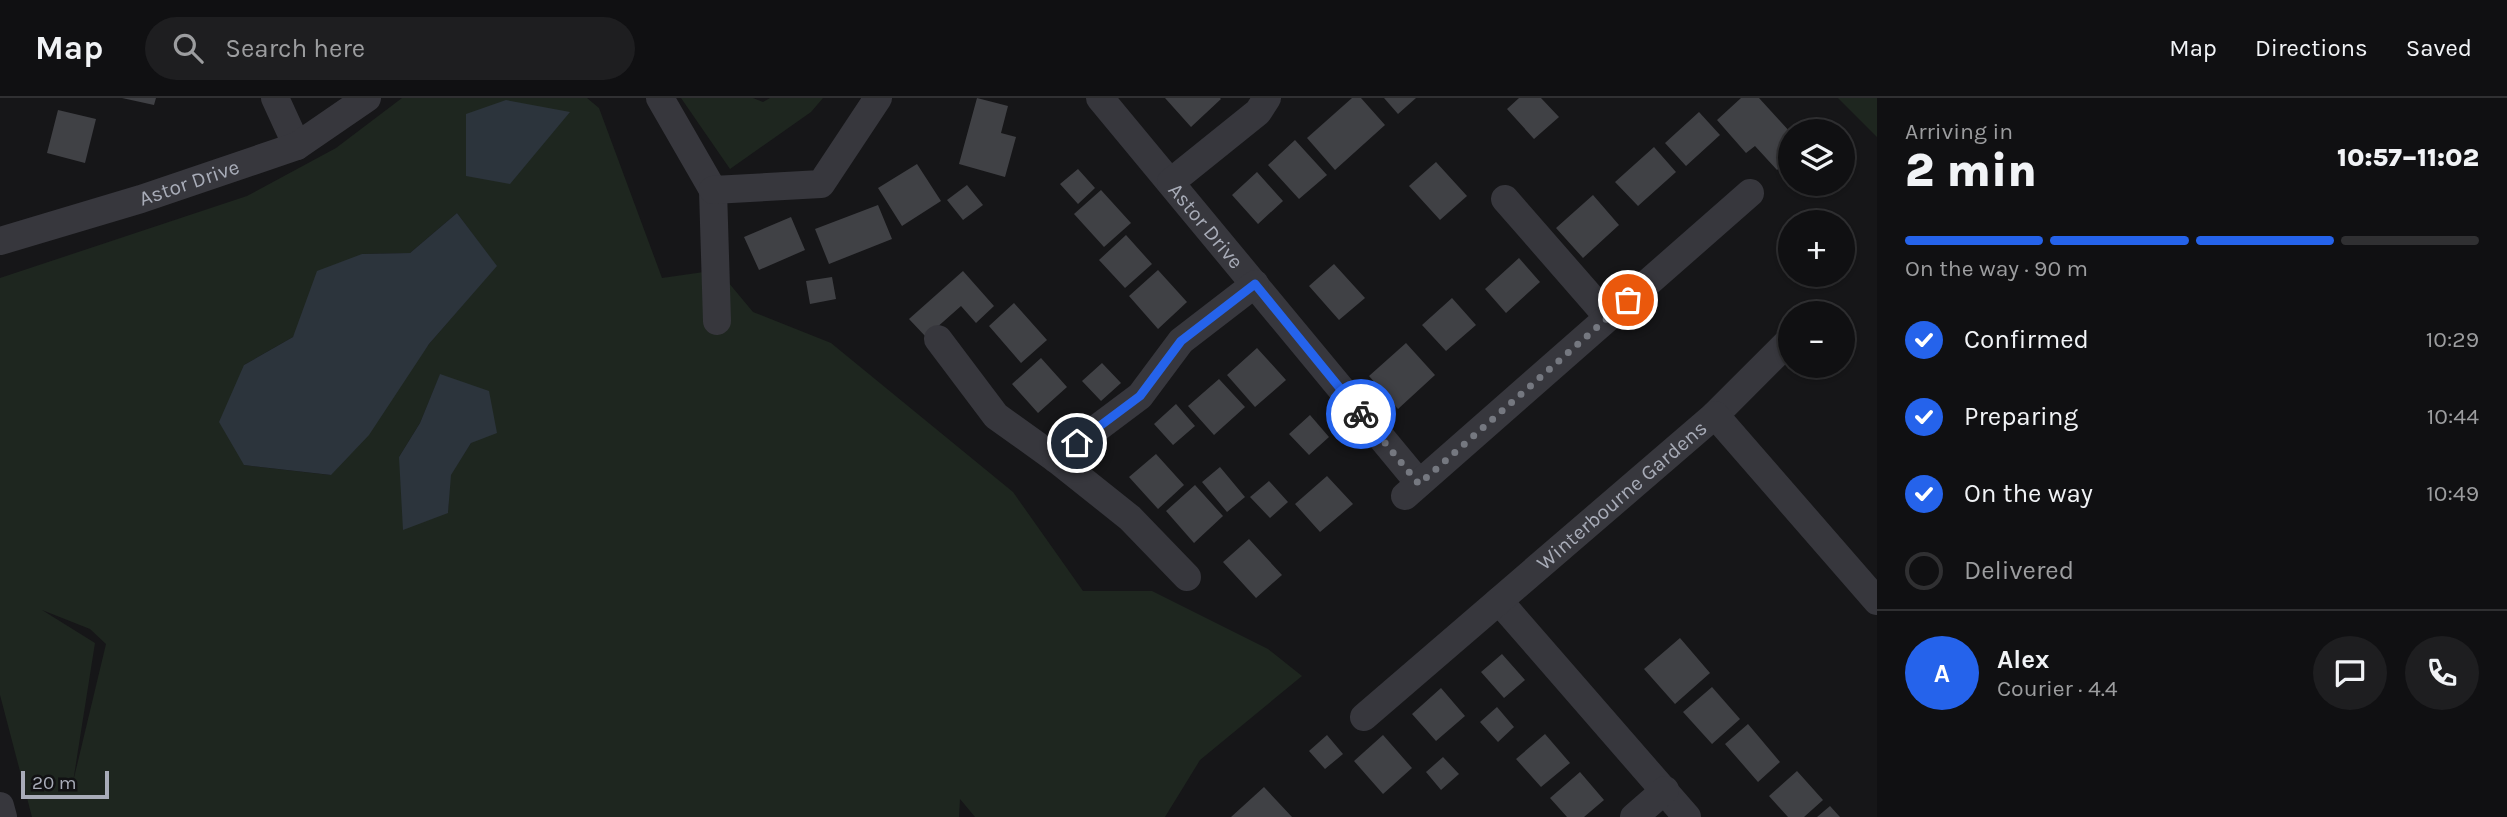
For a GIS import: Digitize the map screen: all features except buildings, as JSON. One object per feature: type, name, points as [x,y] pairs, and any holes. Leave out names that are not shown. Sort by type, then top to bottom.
[{"type":"street","points":[[275,98],[297,146]]},
{"type":"street","name":"Astor Drive","points":[[0,241],[141,200],[297,146],[367,98]]},
{"type":"street","points":[[660,98],[713,190],[717,321]]},
{"type":"street","points":[[713,190],[821,184],[878,98]]},
{"type":"street","name":"Astor Drive","points":[[1100,98],[1255,284],[1412,490],[1750,193]]},
{"type":"street","points":[[1171,183],[1258,111],[1267,98]]},
{"type":"street","points":[[1505,199],[1608,317]]},
{"type":"street","points":[[1056,459],[1140,396],[1181,341],[1255,284]]},
{"type":"street","points":[[938,339],[996,416],[1056,459],[1130,518],[1187,577]]},
{"type":"street","points":[[1715,415],[1778,352]]},
{"type":"street","name":"Winterbourne Gardens","points":[[1364,716],[1715,415],[1877,601]]},
{"type":"street","points":[[1499,601],[1687,817]]},
{"type":"street","points":[[1634,817],[1665,790]]},
{"type":"street","points":[[0,806],[3,817]]},
{"type":"shaded area","points":[[402,98],[587,98],[599,108],[662,278],[718,270],[753,312],[831,343],[1013,492],[1083,591],[1152,591],[1268,649],[1302,676],[1200,760],[1165,817],[975,817],[960,799],[959,817],[32,817],[0,695],[0,278],[247,196],[336,148]],"holes":[[[457,213],[496,266],[429,344],[330,475],[244,465],[244,365],[293,337],[362,254],[410,253]],[[440,375],[471,443],[450,475],[448,513],[399,457],[420,423]],[[42,610],[90,629],[106,644],[73,782],[95,643]]]},
{"type":"shaded area","points":[[681,98],[753,98],[763,102],[770,98],[823,98],[811,112],[730,169]]},
{"type":"shaded area","points":[[1838,98],[1877,98],[1877,137]]},
{"type":"shaded area","points":[[506,100],[570,112],[510,184],[466,176],[466,114]]},
{"type":"shaded area","points":[[457,213],[497,266],[429,344],[369,435],[331,475],[244,465],[219,422],[244,365],[293,337],[317,271],[362,254],[410,253]]},
{"type":"shaded area","points":[[440,374],[489,391],[497,433],[471,443],[451,475],[448,513],[403,530],[399,457],[420,423]]},
{"type":"way so far","points":[[1361,414],[1419,484],[1628,300]]},
{"type":"route","points":[[1077,443],[1140,396],[1181,341],[1255,284],[1361,414]]}]
